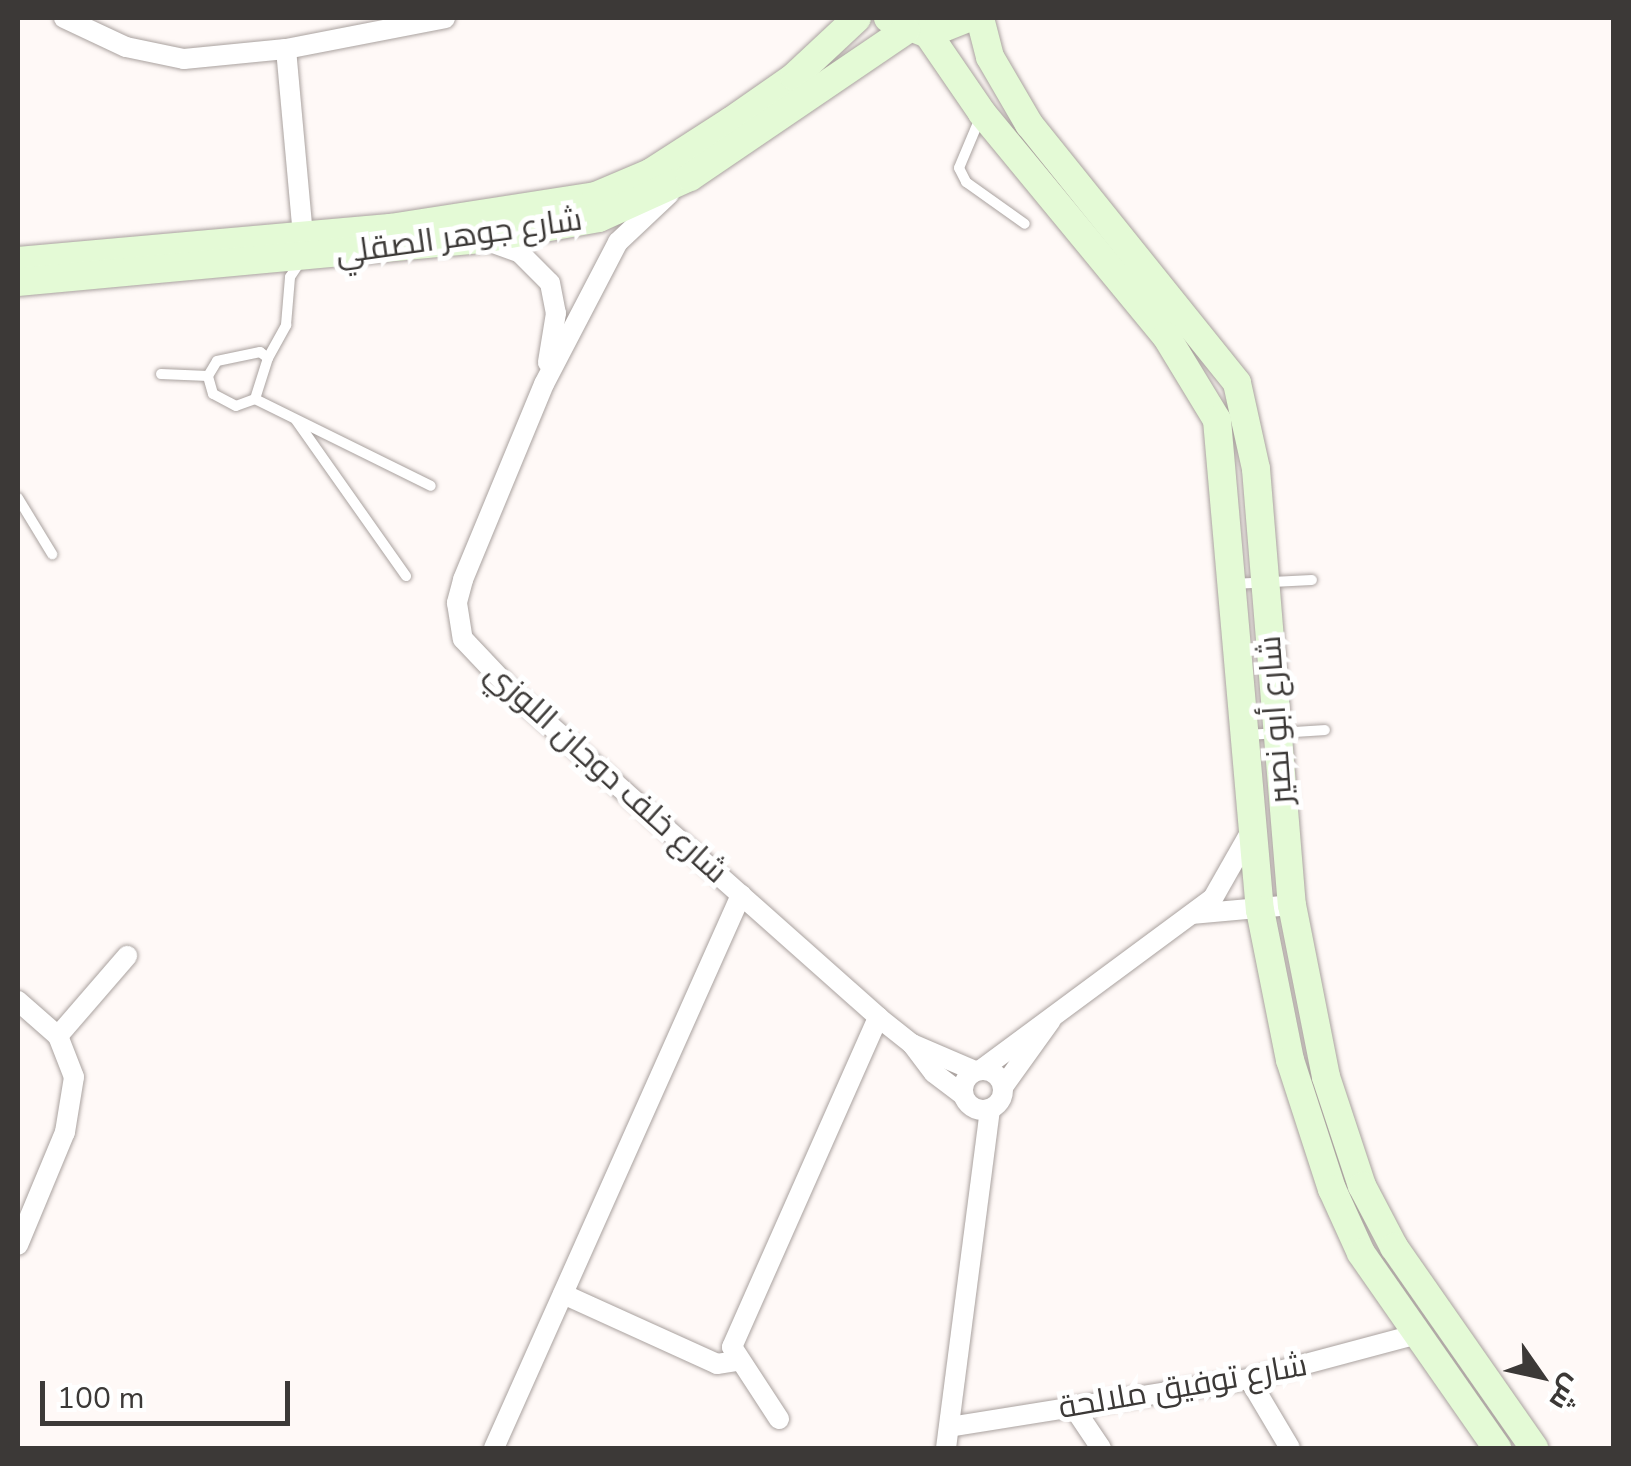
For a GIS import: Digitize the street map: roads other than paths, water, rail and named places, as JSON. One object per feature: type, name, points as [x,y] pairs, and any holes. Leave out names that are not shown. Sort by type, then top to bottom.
[{"type":"main road","name":"شارع جوهر الصقلي","points":[[18,282],[304,247],[570,204],[619,188],[676,158],[794,77],[857,18]]},
{"type":"main road","name":"شارع جوهر الصقلي","points":[[18,261],[483,239],[600,218],[690,177],[908,27],[968,18]]},
{"type":"main road","name":"شارع أبو نصير","points":[[980,18],[990,58],[1029,124],[1237,384],[1253,439],[1292,904],[1326,1077],[1362,1186],[1409,1269],[1534,1448]]},
{"type":"main road","name":"شارع أبو نصير","points":[[908,27],[1166,336],[1209,401],[1223,451],[1242,736],[1260,910],[1290,1060],[1322,1163],[1361,1253],[1414,1335],[1497,1448]]},
{"type":"street","points":[[64,18],[154,55],[184,60],[286,50],[445,18]]},
{"type":"street","points":[[286,50],[304,247]]},
{"type":"street","name":"شارع خلف دوجان اللوزي","points":[[690,177],[618,242],[544,384],[463,580],[457,603],[463,639],[518,698],[912,1044],[934,1073],[974,1103]]},
{"type":"street","name":"شارع خلف دوجان اللوزي","points":[[483,239],[520,253],[550,283],[556,312],[544,384]]},
{"type":"street","points":[[974,1103],[1003,1087],[1052,1020],[1191,914],[1224,884],[1251,831]]},
{"type":"street","points":[[494,1448],[741,895]]},
{"type":"street","points":[[1191,914],[1292,904]]},
{"type":"street","points":[[58,1036],[127,956]]},
{"type":"street","points":[[18,1001],[58,1036],[74,1076],[74,1103],[18,1246]]},
{"type":"street","points":[[778,1419],[736,1362],[736,1335],[878,1017]]},
{"type":"street","points":[[946,1448],[981,1148],[974,1103],[964,1081],[1030,1028],[1052,1020]]},
{"type":"street","name":"شارع خلف دوجان اللوزي","points":[[912,1044],[996,1074],[1003,1087]]},
{"type":"street","points":[[563,1294],[717,1364],[736,1362]]},
{"type":"street","name":"شارع توفيق ملالحة","points":[[949,1427],[1249,1379],[1414,1335]]},
{"type":"street","points":[[1249,1379],[1290,1448]]},
{"type":"street","points":[[1074,1408],[1101,1448]]},
{"type":"lane","points":[[982,113],[959,168],[966,182],[1024,224]]},
{"type":"lane","points":[[255,399],[268,358],[286,326],[290,277],[304,247]]},
{"type":"lane","points":[[208,376],[222,358],[260,352],[268,358]]},
{"type":"lane","points":[[161,374],[208,376]]},
{"type":"lane","points":[[208,376],[223,403],[236,406],[255,399],[431,486]]},
{"type":"lane","points":[[296,419],[406,576]]},
{"type":"lane","points":[[18,498],[52,554]]},
{"type":"lane","points":[[1232,584],[1312,580]]},
{"type":"lane","points":[[1242,736],[1325,730]]}]
